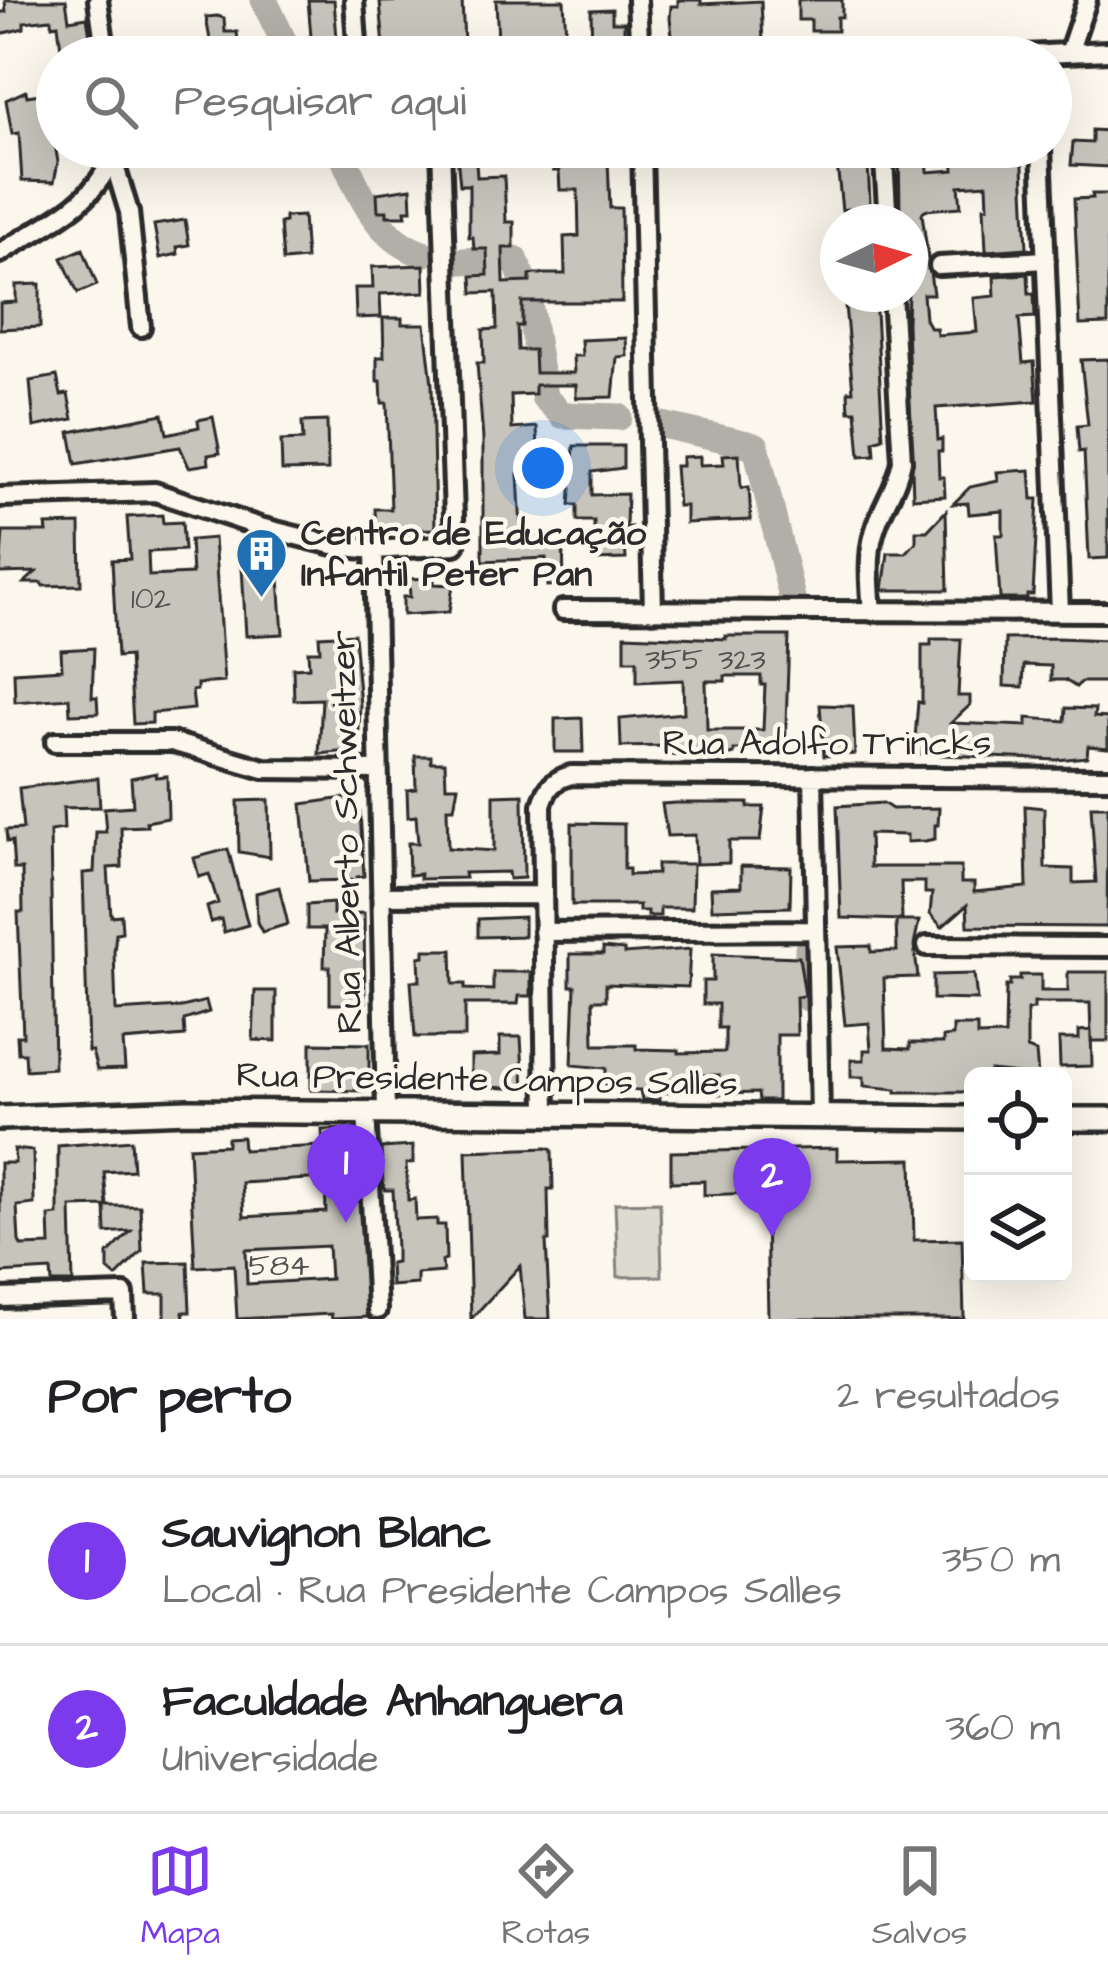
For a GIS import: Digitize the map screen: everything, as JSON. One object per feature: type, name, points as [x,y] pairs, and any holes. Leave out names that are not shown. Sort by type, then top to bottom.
[{"type":"main road","name":"Rua Presidente Campos Salles","points":[[0,1118],[188,1111],[964,1118]]},
{"type":"main road","points":[[1072,1119],[1108,1119]]},
{"type":"street","points":[[98,0],[103,36]]},
{"type":"street","points":[[354,0],[357,36]]},
{"type":"street","points":[[637,0],[639,36]]},
{"type":"street","points":[[1072,45],[1088,0]]},
{"type":"street","points":[[1072,53],[1108,51]]},
{"type":"street","points":[[0,253],[87,197],[107,168]]},
{"type":"street","points":[[117,168],[129,212],[141,327]]},
{"type":"street","points":[[0,497],[155,492],[260,527],[337,546],[374,550],[455,545],[441,168]]},
{"type":"street","points":[[642,168],[653,611]]},
{"type":"street","points":[[884,168],[887,204]]},
{"type":"street","points":[[1042,168],[1060,612]]},
{"type":"street","points":[[939,266],[1046,260]]},
{"type":"street","points":[[872,612],[874,530],[898,484],[902,460],[893,312]]},
{"type":"street","name":"Rua Alberto Schweitzer","points":[[374,550],[381,896],[377,1310]]},
{"type":"street","points":[[563,610],[1108,613]]},
{"type":"street","points":[[55,742],[172,742],[264,769],[378,770]]},
{"type":"street","name":"Rua Adolfo Trincks","points":[[543,895],[542,805],[549,786],[571,775],[1108,778]]},
{"type":"street","points":[[813,776],[820,1117]]},
{"type":"street","points":[[381,896],[543,895],[547,1114]]},
{"type":"street","points":[[543,932],[816,930]]},
{"type":"street","points":[[927,946],[1108,946]]},
{"type":"street","points":[[0,1298],[124,1294],[125,1319]]},
{"type":"shaded area","points":[[660,1202],[662,1276],[618,1277],[615,1203]]},
{"type":"building","points":[[5,0],[66,0],[69,20],[87,17],[90,36],[59,36],[58,24],[52,25],[51,19],[24,22],[24,28],[0,34],[0,12],[6,12]]},
{"type":"building","points":[[308,0],[334,0],[337,36],[311,36]]},
{"type":"building","points":[[462,0],[464,36],[383,36],[380,2]]},
{"type":"building","points":[[496,0],[564,0],[566,36],[498,36]]},
{"type":"building","points":[[678,0],[701,0],[701,4],[761,1],[763,36],[672,36],[671,6],[678,6]]},
{"type":"building","points":[[798,0],[842,0],[837,31],[811,31],[811,20],[798,20]]},
{"type":"building","points":[[612,9],[612,22],[624,22],[624,36],[592,36],[591,10]]},
{"type":"building","points":[[206,17],[224,18],[225,32],[237,32],[237,36],[209,36]]},
{"type":"building","points":[[26,91],[27,96],[36,95],[36,168],[57,168],[54,182],[22,181],[19,133],[12,134],[6,100]]},
{"type":"building","points":[[1092,130],[1108,131],[1108,167],[1072,165],[1073,142],[1092,143]]},
{"type":"building","points":[[458,168],[476,168],[477,177],[504,176],[506,222],[514,222],[514,248],[503,248],[504,283],[530,282],[530,275],[535,274],[565,274],[564,237],[579,236],[578,190],[560,190],[559,171],[553,168],[608,168],[610,208],[621,208],[622,302],[522,302],[522,326],[517,326],[518,350],[534,350],[535,373],[574,373],[573,356],[582,356],[581,340],[626,338],[627,356],[617,357],[613,397],[576,398],[576,385],[535,385],[535,394],[511,395],[512,429],[537,427],[539,472],[518,474],[521,530],[526,534],[563,533],[564,585],[547,586],[546,558],[483,561],[483,439],[477,363],[484,363],[483,330],[497,329],[496,292],[473,293],[472,276],[488,275],[487,249],[474,249],[473,237],[469,237],[469,185],[460,185]]},
{"type":"building","points":[[837,168],[868,168],[870,202],[841,204]]},
{"type":"building","points":[[899,168],[928,168],[928,172],[1023,168],[1027,248],[986,251],[987,184],[959,186],[961,207],[928,210],[928,204],[900,204]]},
{"type":"building","points":[[411,188],[412,210],[405,210],[406,216],[378,211],[377,193]]},
{"type":"building","points":[[1092,194],[1108,194],[1108,324],[1080,325],[1074,199],[1093,198]]},
{"type":"building","points":[[303,216],[306,259],[283,261],[280,223],[285,217]]},
{"type":"building","points":[[185,220],[189,245],[177,247],[178,254],[160,258],[154,225]]},
{"type":"building","points":[[83,249],[97,285],[78,293],[62,258]]},
{"type":"building","points":[[928,258],[933,294],[928,294]]},
{"type":"building","points":[[424,265],[425,292],[380,294],[381,317],[356,318],[355,288],[373,288],[372,267]]},
{"type":"building","points":[[1028,274],[1035,317],[1019,318],[1023,363],[1034,362],[1037,401],[936,408],[938,440],[942,439],[939,477],[944,477],[945,496],[913,498],[907,312],[924,312],[937,335],[977,332],[974,298],[995,296],[994,276]]},
{"type":"building","points":[[40,284],[40,327],[0,329],[0,303],[16,302],[16,285]]},
{"type":"building","points":[[846,312],[876,312],[883,438],[874,441],[875,455],[860,456],[856,411],[849,411],[848,391],[853,391]]},
{"type":"building","points":[[383,318],[425,324],[432,384],[435,529],[376,531],[375,509],[391,509],[387,403],[382,403],[381,381],[377,381],[377,357],[384,357]]},
{"type":"building","points":[[1108,359],[1108,558],[1089,559],[1084,451],[1079,452],[1077,426],[1088,425],[1081,360]]},
{"type":"building","points":[[57,376],[61,395],[68,394],[73,419],[34,427],[30,381]]},
{"type":"building","points":[[163,414],[167,434],[199,427],[198,420],[213,417],[220,453],[208,455],[209,464],[189,467],[180,447],[76,464],[70,432]]},
{"type":"building","points":[[327,421],[328,470],[282,471],[281,441],[303,440],[302,422]]},
{"type":"building","points":[[574,446],[623,446],[623,468],[592,472],[592,495],[627,494],[626,527],[631,527],[631,542],[625,542],[626,559],[594,560],[594,521],[577,521],[577,505],[570,505]]},
{"type":"building","points":[[739,454],[741,488],[749,487],[751,520],[686,523],[686,506],[678,506],[675,466],[682,466],[682,457],[700,456],[700,465],[724,464],[723,455]]},
{"type":"building","points":[[1030,470],[1032,499],[1038,499],[1033,595],[1000,599],[996,535],[1003,535],[1003,511],[969,514],[968,503],[953,504],[970,487],[998,481],[997,472]]},
{"type":"building","points":[[946,511],[948,590],[883,590],[888,553],[906,553],[916,542],[916,531],[927,531]]},
{"type":"building","points":[[162,515],[163,523],[182,522],[184,550],[148,552],[149,576],[192,574],[190,540],[214,538],[224,682],[197,684],[192,691],[194,709],[152,713],[152,723],[133,724],[129,656],[117,657],[112,560],[130,559],[127,517]]},
{"type":"building","points":[[80,524],[81,585],[43,586],[24,583],[36,572],[0,573],[3,532],[47,532],[46,525]]},
{"type":"building","name":"Centro de Educação Infantil Peter Pan","points":[[278,564],[283,634],[246,636],[242,567]]},
{"type":"building","points":[[434,578],[434,584],[453,585],[449,612],[403,615],[403,597],[410,597],[409,579]]},
{"type":"building","points":[[354,634],[358,750],[319,754],[322,699],[294,700],[293,668],[309,667],[308,651],[320,651],[319,636]]},
{"type":"building","points":[[625,635],[789,636],[785,755],[734,750],[727,756],[669,755],[668,746],[621,747],[620,719],[684,713],[683,680],[637,682],[637,660],[625,660]],"holes":[[[761,676],[761,685],[765,685],[763,730],[707,730],[706,681]]]},
{"type":"building","points":[[931,639],[961,639],[958,696],[970,696],[970,705],[951,723],[1027,726],[1027,718],[1065,721],[1066,708],[1095,709],[1094,717],[1108,718],[1108,748],[1088,746],[1087,757],[1057,760],[922,754],[923,738],[915,738],[918,702],[922,703],[922,645],[931,645]]},
{"type":"building","points":[[1005,639],[1108,640],[1108,682],[1081,682],[1076,687],[1065,680],[1051,680],[1051,666],[1024,665],[1023,687],[1004,686]]},
{"type":"building","points":[[94,648],[92,697],[97,697],[98,713],[70,714],[69,698],[15,702],[14,672],[62,669],[61,650]]},
{"type":"building","points":[[820,705],[853,706],[855,754],[824,756]]},
{"type":"building","points":[[582,718],[583,752],[555,752],[555,719]]},
{"type":"building","points":[[415,756],[445,762],[446,786],[458,786],[454,808],[447,808],[448,848],[494,851],[494,795],[523,794],[524,878],[509,879],[508,872],[464,873],[465,878],[409,875],[408,843],[418,843],[416,816],[408,817],[407,790],[416,789]]},
{"type":"building","points":[[156,773],[156,777],[167,776],[168,818],[146,822],[147,826],[121,827],[122,867],[108,868],[111,916],[121,915],[122,932],[116,933],[114,952],[116,1011],[206,1001],[209,1012],[184,1020],[185,1036],[123,1041],[125,1069],[97,1070],[92,1051],[88,1051],[83,873],[94,872],[96,832],[106,832],[104,808],[133,806],[131,778]]},
{"type":"building","points":[[98,778],[100,807],[63,808],[64,829],[50,831],[54,1068],[26,1070],[17,1036],[23,1036],[18,912],[23,912],[22,869],[14,869],[12,841],[7,842],[6,830],[23,829],[19,788]]},
{"type":"building","points":[[352,797],[360,812],[364,876],[309,881],[302,804]]},
{"type":"building","points":[[269,800],[270,857],[239,852],[238,801]]},
{"type":"building","points":[[748,803],[748,807],[764,807],[760,841],[729,841],[729,863],[696,864],[695,835],[667,836],[662,804]]},
{"type":"building","points":[[883,803],[892,809],[939,808],[938,825],[935,839],[925,841],[907,842],[907,835],[869,834],[870,867],[961,867],[961,883],[974,883],[974,892],[1027,887],[1025,806],[1044,808],[1045,868],[1073,869],[1073,883],[1096,882],[1091,806],[1108,806],[1107,927],[968,926],[967,905],[942,927],[930,914],[932,893],[925,893],[925,882],[901,882],[902,920],[841,918],[837,806]]},
{"type":"building","points":[[572,823],[624,824],[624,869],[629,869],[629,875],[657,874],[657,864],[693,864],[692,908],[660,908],[660,916],[647,916],[639,905],[572,905]]},
{"type":"building","points":[[228,849],[248,925],[224,932],[221,919],[211,922],[207,907],[218,903],[209,874],[199,877],[194,858]]},
{"type":"building","points":[[741,866],[791,867],[790,907],[712,909],[711,888],[741,887]]},
{"type":"building","points":[[279,887],[288,924],[262,932],[256,893]]},
{"type":"building","points":[[333,903],[333,914],[364,913],[365,1004],[330,1004],[325,929],[307,929],[307,905]]},
{"type":"building","points":[[524,917],[524,936],[478,937],[478,919]]},
{"type":"building","points":[[896,921],[919,921],[914,945],[918,977],[884,978],[886,1048],[943,1043],[943,1037],[953,1036],[953,1026],[977,1026],[977,1036],[1005,1035],[1010,980],[1041,975],[1041,991],[1068,991],[1068,972],[1108,972],[1108,1041],[1091,1041],[1090,1003],[1034,1003],[1034,1009],[1027,1010],[1027,1049],[1036,1052],[1037,1067],[964,1067],[964,1092],[896,1092],[864,1086],[864,1077],[851,1077],[851,1060],[864,1060],[864,1050],[871,1050],[869,1023],[845,1025],[837,947],[897,951]]},
{"type":"building","points":[[603,948],[624,950],[624,954],[690,949],[688,987],[606,984],[606,1000],[593,1000],[594,1045],[636,1045],[636,1049],[679,1053],[725,1052],[718,1004],[703,1004],[703,981],[713,981],[713,954],[799,957],[805,996],[796,997],[797,1035],[777,1035],[777,1101],[759,1101],[758,1093],[719,1094],[719,1075],[679,1075],[679,1093],[660,1092],[660,1100],[642,1100],[640,1090],[606,1090],[606,1068],[572,1065],[575,986],[570,986],[570,954],[603,954]]},
{"type":"building","points":[[424,950],[452,950],[453,984],[465,984],[465,989],[493,990],[493,972],[531,972],[531,996],[519,996],[518,1004],[465,1004],[465,1037],[415,1037],[411,981],[420,981],[419,957]]},
{"type":"building","points":[[974,974],[977,1000],[933,999],[933,975]]},
{"type":"building","points":[[255,991],[276,991],[276,1041],[253,1040]]},
{"type":"building","points":[[1091,1030],[1092,1066],[1060,1067],[1059,1039],[1079,1039],[1079,1031]]},
{"type":"building","points":[[500,1037],[521,1037],[524,1089],[471,1086],[471,1056],[500,1055]]},
{"type":"building","points":[[311,1043],[369,1044],[369,1091],[311,1090]]},
{"type":"building","points":[[354,1129],[367,1317],[237,1319],[234,1265],[195,1267],[189,1147],[227,1145],[227,1138],[242,1137],[243,1150],[323,1146],[322,1130]],"holes":[[[325,1178],[326,1212],[244,1217],[242,1183]],[[328,1246],[330,1279],[247,1284],[246,1250]]]},
{"type":"building","points":[[131,1140],[133,1170],[104,1172],[107,1206],[140,1206],[142,1251],[116,1277],[108,1270],[108,1254],[131,1231],[106,1233],[105,1206],[71,1207],[73,1283],[52,1283],[51,1270],[0,1273],[0,1163],[15,1163],[14,1149],[33,1151],[34,1204],[17,1206],[19,1241],[21,1246],[50,1245],[49,1216],[58,1215],[58,1146]]},
{"type":"building","points":[[413,1146],[413,1163],[406,1164],[408,1200],[415,1199],[416,1220],[437,1219],[437,1225],[445,1225],[446,1260],[442,1261],[443,1272],[417,1274],[417,1284],[391,1286],[390,1263],[396,1262],[393,1190],[385,1190],[383,1183],[381,1148]]},
{"type":"building","points":[[837,1148],[837,1160],[912,1159],[914,1240],[962,1239],[964,1319],[768,1319],[766,1211],[754,1211],[753,1193],[704,1195],[704,1181],[671,1182],[671,1152]]},
{"type":"building","points":[[552,1150],[553,1189],[548,1189],[546,1241],[550,1319],[525,1319],[520,1266],[471,1319],[466,1151]]},
{"type":"building","points":[[188,1262],[190,1312],[183,1312],[184,1319],[165,1319],[165,1294],[148,1294],[146,1263]]},
{"type":"waterway","points":[[264,0],[281,36]]},
{"type":"waterway","points":[[348,168],[380,224],[406,247],[423,254]]},
{"type":"waterway","points":[[460,261],[515,259],[527,290],[544,397],[562,415],[619,417]]},
{"type":"waterway","points":[[662,425],[756,446],[792,598]]},
{"type":"waterway","points":[[808,949],[808,998]]},
{"type":"place","name":"Centro de Educação Infantil Peter Pan","points":[[262,600]]},
{"type":"place","name":"Sauvignon Blanc","points":[[346,1223]]},
{"type":"place","name":"Faculdade Anhanguera","points":[[772,1237]]}]
